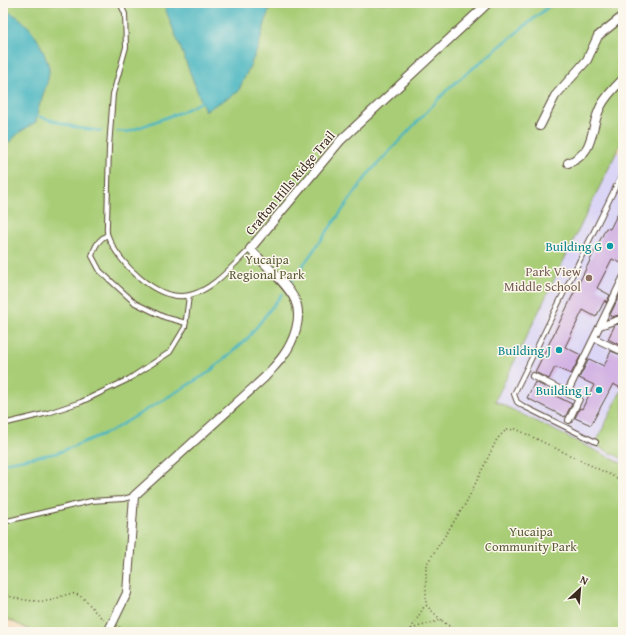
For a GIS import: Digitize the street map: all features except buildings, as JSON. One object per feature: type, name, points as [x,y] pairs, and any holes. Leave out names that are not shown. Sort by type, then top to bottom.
[{"type":"street","name":"Crafton Hills Ridge Trail","points":[[134,496],[265,377],[284,356],[294,335],[298,316],[295,301],[285,286],[250,249],[341,140],[488,3]]},
{"type":"street","points":[[540,126],[555,96],[587,60],[598,36],[623,16]]},
{"type":"street","points":[[568,163],[579,158],[589,146],[601,105],[623,79]]},
{"type":"street","points":[[567,393],[623,278]]},
{"type":"street","points":[[600,326],[623,318]]},
{"type":"street","points":[[594,338],[623,352]]},
{"type":"street","points":[[533,376],[579,399],[569,420]]},
{"type":"street","points":[[108,632],[127,593],[134,496]]},
{"type":"lane","points":[[120,3],[125,14],[126,47],[113,94],[109,147],[107,235],[118,256],[135,273],[154,288],[172,296],[189,296],[209,288],[250,249]]},
{"type":"lane","points":[[596,442],[523,406],[515,399],[514,394],[623,172]]},
{"type":"lane","points":[[107,235],[101,238],[95,246],[92,256],[100,271],[135,304],[164,317],[186,323]]},
{"type":"lane","points":[[4,423],[48,413],[81,402],[129,378],[170,352],[185,327],[189,296]]},
{"type":"lane","points":[[3,522],[91,501],[123,499],[134,496]]},
{"type":"path","points":[[409,632],[426,604],[426,565],[466,503],[497,439],[506,430],[516,429],[623,481]]},
{"type":"path","points":[[3,594],[14,598],[47,601],[68,594],[78,594],[99,617],[128,632]]},
{"type":"path","points":[[426,604],[441,620],[457,632]]},
{"type":"path","points":[[411,629],[441,620]]},
{"type":"shaded area","name":"Park View Middle School","points":[[617,152],[623,155],[623,464],[495,401]]},
{"type":"green space","name":"Yucaipa Regional Park","points":[[3,3],[623,3],[623,139],[495,401],[623,464],[623,632],[34,632],[3,617]]},
{"type":"green space","points":[[623,389],[623,459],[595,445]]},
{"type":"water","points":[[163,3],[271,3],[258,48],[238,92],[205,111]]},
{"type":"water","points":[[3,10],[11,13],[24,22],[34,34],[49,66],[49,76],[38,109],[36,122],[20,132],[3,148]]},
{"type":"waterway","points":[[291,282],[369,173],[450,87],[553,3]]},
{"type":"waterway","points":[[117,131],[127,132],[181,112],[201,102]]},
{"type":"waterway","points":[[37,116],[78,128],[101,131]]},
{"type":"waterway","points":[[3,463],[57,453],[111,431],[208,373],[248,338],[282,294]]},
{"type":"place","name":"Building G","points":[[610,246]]},
{"type":"place","name":"Park View Middle School","points":[[589,278]]},
{"type":"place","name":"Building J","points":[[559,350]]},
{"type":"place","name":"Building L","points":[[599,390]]},
{"type":"park label","name":"Yucaipa Community Park","points":[[531,538]]}]
